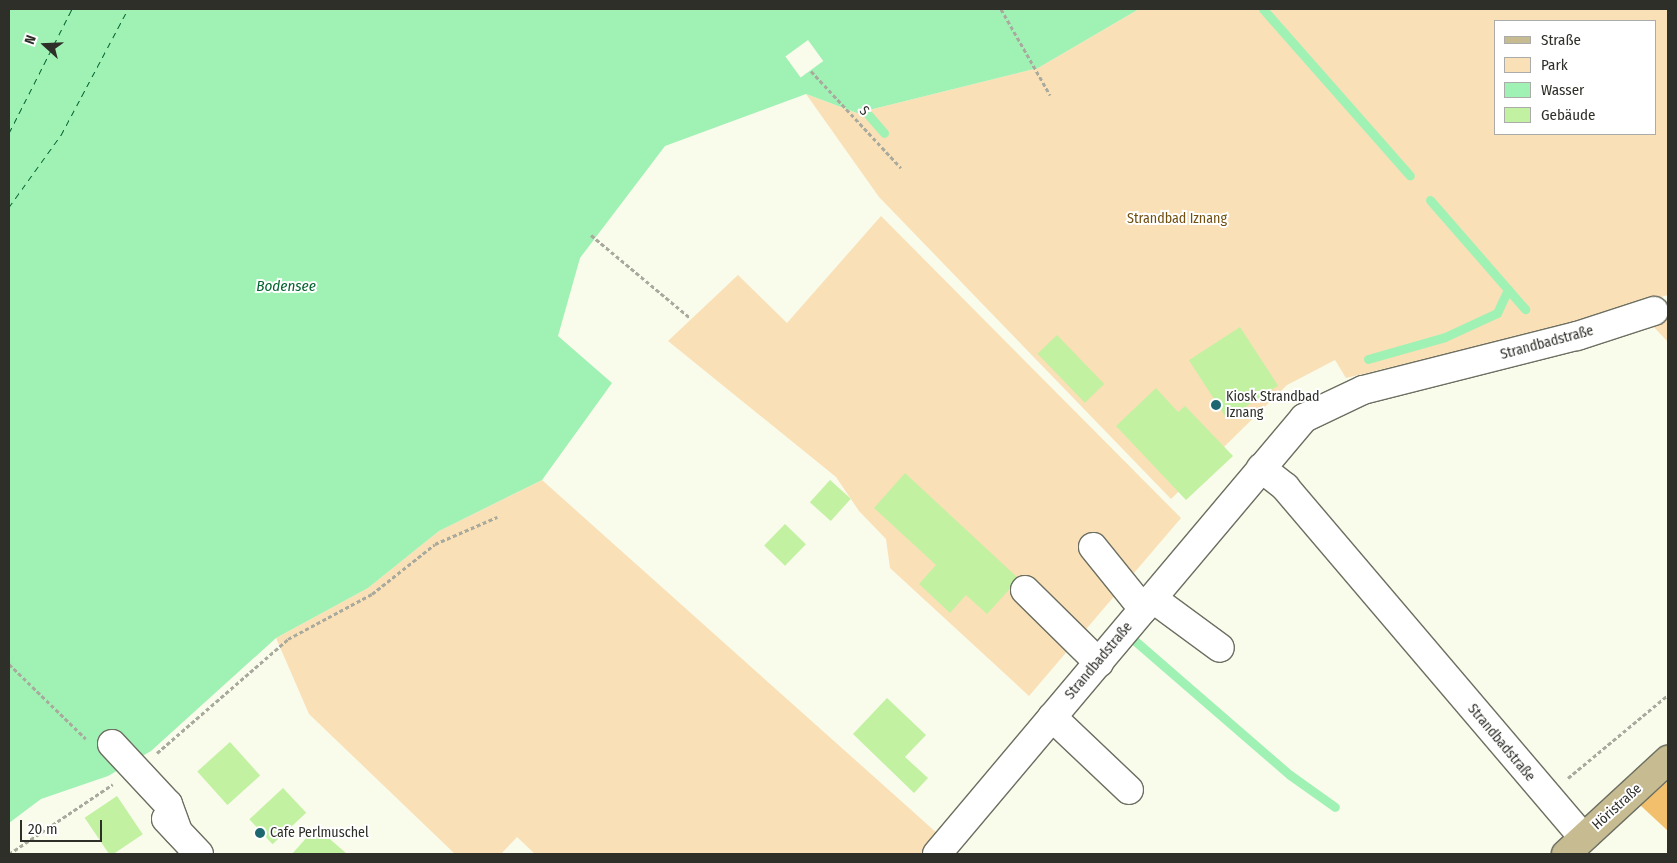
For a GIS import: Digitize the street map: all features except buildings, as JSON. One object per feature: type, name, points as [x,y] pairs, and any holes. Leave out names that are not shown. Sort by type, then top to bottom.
[{"type":"main road","name":"Höristraße","points":[[1575,846],[1668,760]]},
{"type":"street","name":"Strandbadstraße","points":[[937,854],[1304,418],[1336,400],[1654,312]]},
{"type":"street","name":"Strandbadstraße","points":[[1261,468],[1285,487],[1546,796],[1575,846]]},
{"type":"street","points":[[1093,546],[1148,603],[1220,648]]},
{"type":"street","points":[[1025,590],[1099,663]]},
{"type":"street","points":[[1052,717],[1129,790]]},
{"type":"street","points":[[101,744],[130,772],[199,854]]},
{"type":"path","points":[[1001,9],[1050,95]]},
{"type":"path","name":"S","points":[[811,70],[901,168]]},
{"type":"path","points":[[591,235],[689,317]]},
{"type":"path","points":[[9,854],[162,750],[288,639],[372,594],[435,544],[497,517]]},
{"type":"path","points":[[9,664],[101,744]]},
{"type":"path","points":[[1546,796],[1668,695]]},
{"type":"green space","name":"Strandbad Iznang","points":[[1139,9],[1668,9],[1668,295],[1646,301],[1651,305],[1346,378],[1335,360],[1287,385],[1171,499],[879,197],[806,94],[857,113],[1038,68]]},
{"type":"green space","points":[[881,216],[1181,518],[1029,696],[890,568],[886,539],[859,511],[836,477],[668,341],[738,275],[787,323]]},
{"type":"green space","points":[[1668,317],[1668,342],[1649,322]]},
{"type":"green space","points":[[542,480],[938,834],[922,854],[535,854],[517,837],[501,854],[455,854],[309,714],[276,638],[368,588],[439,531]]},
{"type":"shaded area","points":[[1668,781],[1668,831],[1640,805]]},
{"type":"water","name":"Bodensee","points":[[9,9],[1139,9],[1038,68],[857,113],[806,94],[665,146],[580,258],[558,336],[612,383],[542,480],[439,531],[368,588],[276,638],[151,751],[108,776],[41,799],[9,823]]},
{"type":"pier","points":[[808,40],[823,61],[801,77],[785,56]]},
{"type":"waterway","points":[[1263,9],[1410,176]]},
{"type":"waterway","points":[[865,111],[884,133]]},
{"type":"waterway","points":[[1430,200],[1525,309]]},
{"type":"waterway","points":[[1368,359],[1445,337],[1497,313],[1508,289]]},
{"type":"waterway","points":[[1134,640],[1290,775],[1335,807]]},
{"type":"ferry route","points":[[9,133],[72,9]]},
{"type":"ferry route","points":[[9,207],[61,135],[128,9]]},
{"type":"place","name":"Kiosk Strandbad Iznang","points":[[1216,405]]},
{"type":"place","name":"Cafe Perlmuschel","points":[[260,833]]}]
